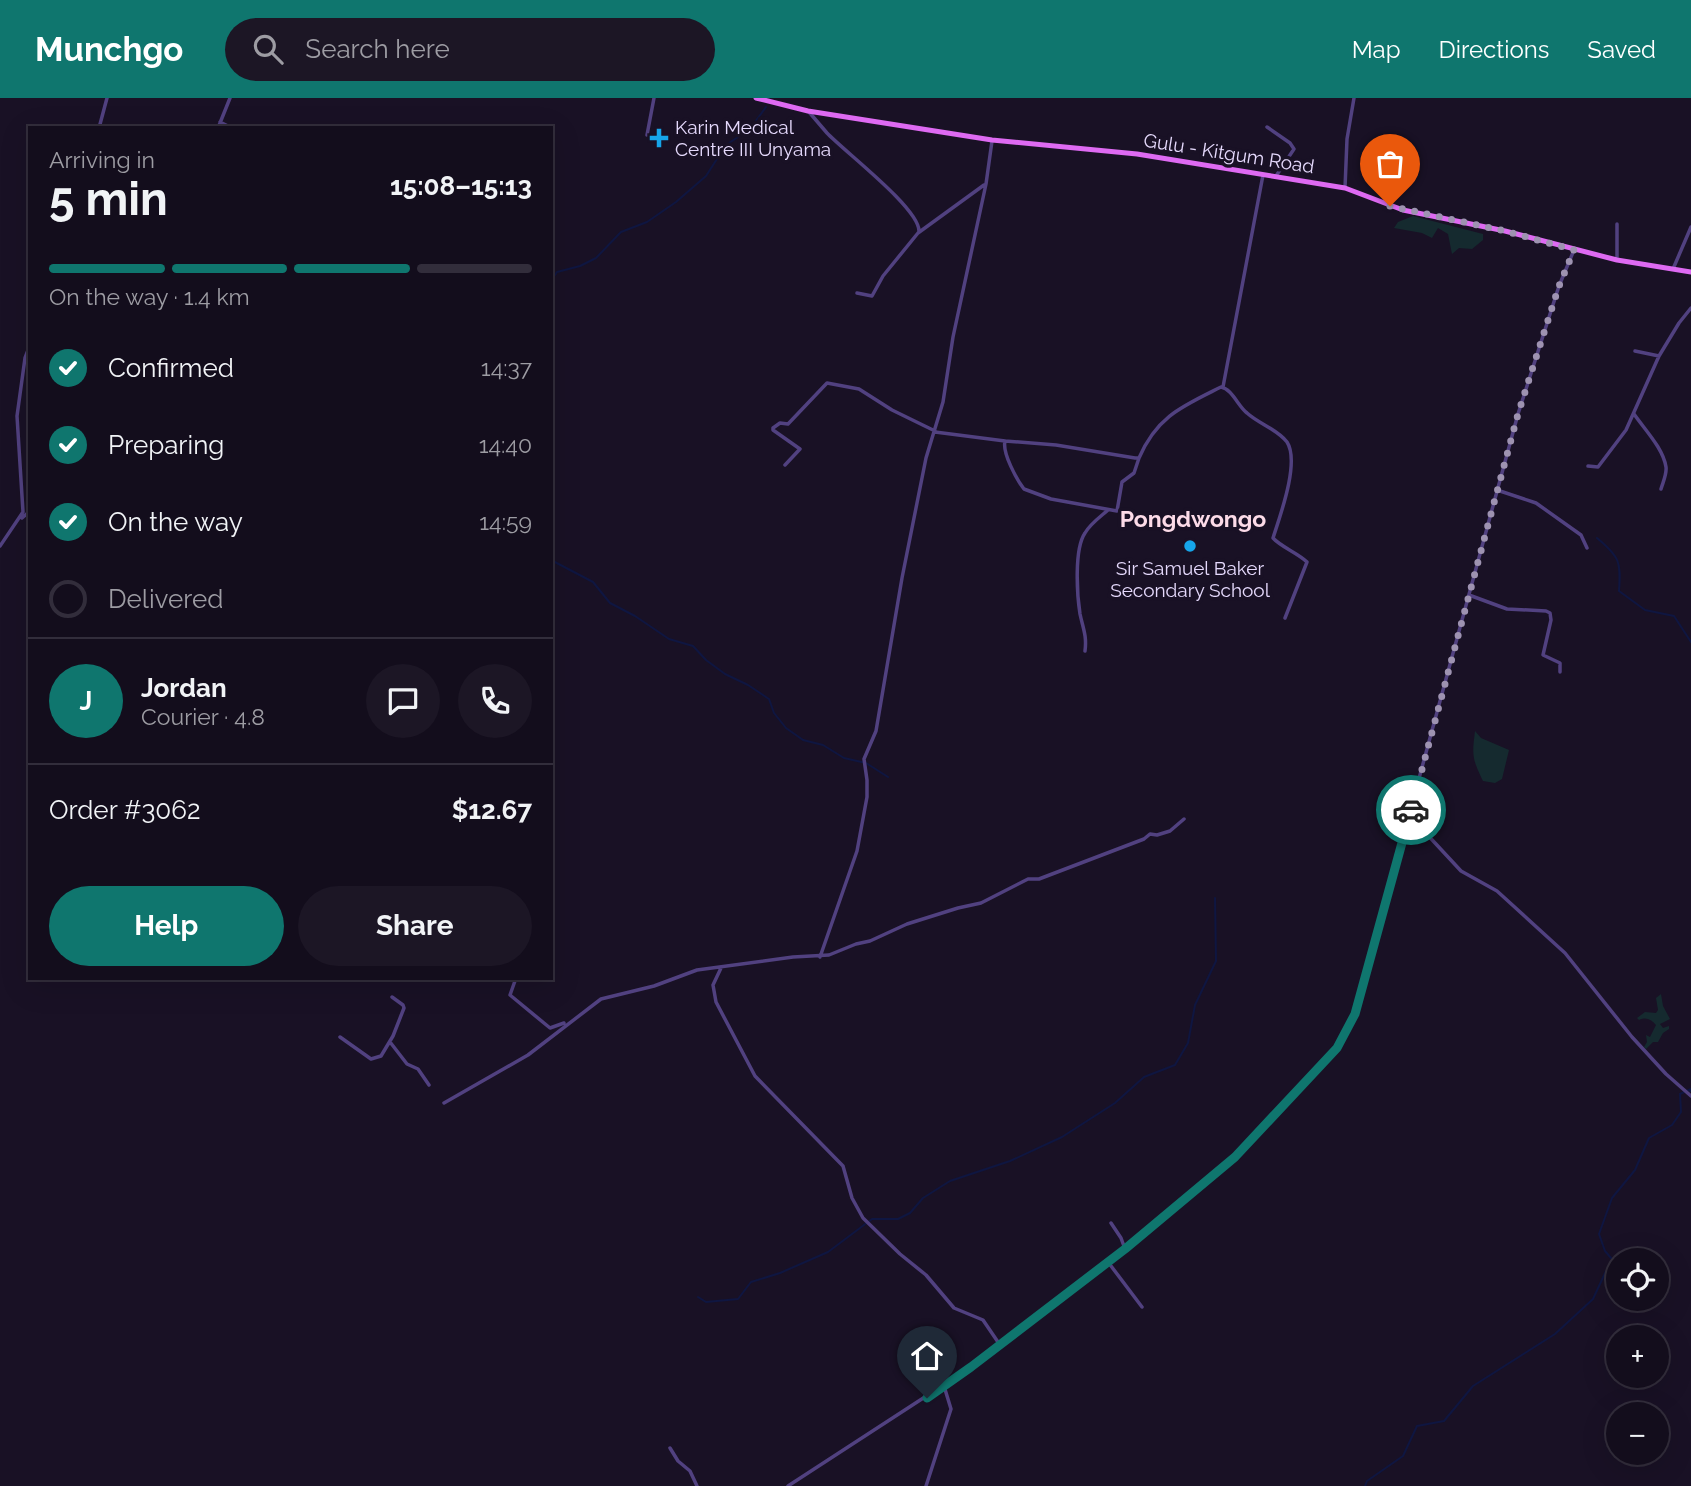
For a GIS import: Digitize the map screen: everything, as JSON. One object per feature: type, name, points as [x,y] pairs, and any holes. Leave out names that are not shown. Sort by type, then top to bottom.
[{"type":"main road","name":"Gulu - Kitgum Road","points":[[756,98],[808,111],[992,140],[1088,148],[1195,162],[1345,188],[1404,210],[1505,231],[1617,260],[1691,271]]},
{"type":"street","points":[[100,126],[107,98]]},
{"type":"street","points":[[219,126],[230,98]]},
{"type":"street","points":[[647,135],[654,98]]},
{"type":"street","points":[[1345,188],[1347,139],[1354,98]]},
{"type":"street","points":[[808,111],[897,198],[918,224],[919,233]]},
{"type":"street","points":[[220,121],[229,126]]},
{"type":"street","points":[[1266,127],[1294,149],[1276,178]]},
{"type":"street","points":[[820,957],[857,851],[867,797],[864,759],[876,731],[902,578],[926,458],[943,402],[953,337],[986,184],[992,140]]},
{"type":"street","points":[[1223,387],[1263,175]]},
{"type":"street","points":[[857,293],[872,296],[883,276],[919,233],[986,184]]},
{"type":"street","points":[[1616,225],[1617,260]]},
{"type":"street","points":[[1674,269],[1691,227]]},
{"type":"street","points":[[788,1486],[944,1386],[1125,1249],[1235,1157],[1337,1048],[1355,1014],[1497,489],[1536,353],[1574,250]]},
{"type":"street","points":[[1588,466],[1598,467],[1626,430],[1659,356],[1691,308]]},
{"type":"street","points":[[0,546],[24,507],[18,416],[28,350]]},
{"type":"street","points":[[1635,351],[1659,356]]},
{"type":"street","points":[[785,465],[800,449],[773,428],[781,423],[788,424],[827,383],[859,389],[892,410],[935,431],[1139,458]]},
{"type":"street","points":[[1005,441],[1003,447],[1006,455],[1024,489],[1051,499],[1117,511],[1122,482],[1134,473],[1154,429],[1177,409],[1223,387]]},
{"type":"street","points":[[1223,387],[1229,390],[1249,415],[1280,436],[1288,446],[1289,485],[1273,538],[1307,562],[1285,618]]},
{"type":"street","points":[[1634,414],[1656,444],[1664,462],[1666,472],[1661,489]]},
{"type":"street","points":[[1497,489],[1536,503],[1581,535],[1587,548]]},
{"type":"street","points":[[1085,651],[1087,636],[1080,614],[1079,547],[1087,529],[1108,510]]},
{"type":"street","points":[[16,524],[28,513]]},
{"type":"street","points":[[1469,595],[1507,609],[1550,613],[1551,620],[1543,655],[1560,663],[1560,672]]},
{"type":"street","points":[[1410,816],[1461,871],[1497,891],[1565,953],[1579,967],[1627,1031],[1666,1074],[1691,1096]]},
{"type":"street","points":[[444,1103],[528,1055],[601,999],[654,986],[696,970],[793,957],[820,957],[870,941],[907,924],[981,903],[1028,879],[1039,879],[1059,872],[1144,839],[1150,834],[1164,833],[1184,819]]},
{"type":"street","points":[[721,968],[713,985],[716,1002],[754,1074],[843,1166],[852,1198],[863,1218],[926,1275],[954,1308],[983,1320],[1000,1345]]},
{"type":"street","points":[[515,980],[510,995],[550,1028],[570,1021]]},
{"type":"street","points":[[340,1037],[374,1060],[381,1056],[404,1008],[392,997]]},
{"type":"street","points":[[390,1042],[407,1064],[418,1069],[429,1085]]},
{"type":"street","points":[[1111,1223],[1125,1249]]},
{"type":"street","points":[[1108,1262],[1142,1307]]},
{"type":"street","points":[[926,1486],[951,1409],[944,1386]]},
{"type":"street","points":[[670,1448],[678,1461],[690,1471],[697,1486]]},
{"type":"green space","points":[[1413,216],[1483,234],[1483,240],[1472,249],[1459,248],[1452,254],[1448,234],[1438,228],[1432,238],[1422,233],[1394,228],[1398,222]]},
{"type":"green space","points":[[1475,731],[1481,738],[1509,750],[1502,779],[1495,783],[1483,781],[1477,767],[1473,752]]},
{"type":"green space","points":[[1661,994],[1663,1006],[1670,1019],[1660,1024],[1663,1028],[1669,1026],[1669,1029],[1658,1042],[1653,1042],[1646,1049],[1646,1035],[1650,1037],[1656,1025],[1648,1019],[1637,1018],[1645,1012],[1656,1013],[1656,998]]},
{"type":"waterway","points":[[553,278],[557,272],[580,266],[596,258],[621,232],[647,222],[676,202],[706,176],[726,145],[750,129],[766,107]]},
{"type":"waterway","points":[[1597,538],[1615,555],[1620,573],[1619,591],[1645,610],[1674,616],[1691,642]]},
{"type":"waterway","points":[[553,561],[593,582],[610,603],[669,639],[693,646],[725,674],[769,699],[774,713],[786,728],[803,740],[823,745],[844,758],[866,763],[888,777]]},
{"type":"waterway","points":[[698,1297],[706,1302],[738,1299],[751,1282],[780,1273],[828,1252],[872,1219],[898,1219],[910,1213],[923,1198],[950,1181],[1010,1161],[1062,1137],[1115,1103],[1144,1077],[1175,1065],[1188,1043],[1195,1005],[1216,961],[1215,898]]},
{"type":"waterway","points":[[1365,1486],[1367,1481],[1403,1456],[1417,1426],[1444,1421],[1473,1386],[1555,1334],[1593,1299],[1606,1271],[1617,1265],[1605,1251],[1599,1234],[1612,1198],[1635,1170],[1649,1138],[1672,1125],[1681,1112],[1680,1094],[1691,1089]]},
{"type":"way so far","points":[[1390,206],[1505,231],[1574,250],[1536,353],[1518,414],[1411,810]]},
{"type":"place","name":"Karin Medical Centre III Unyama","points":[[659,138]]},
{"type":"place","name":"Sir Samuel Baker Secondary School","points":[[1190,546]]},
{"type":"district","name":"Pongdwongo","points":[[1193,518]]},
{"type":"route","points":[[927,1398],[1125,1249],[1235,1157],[1337,1048],[1355,1014],[1411,810]]}]
